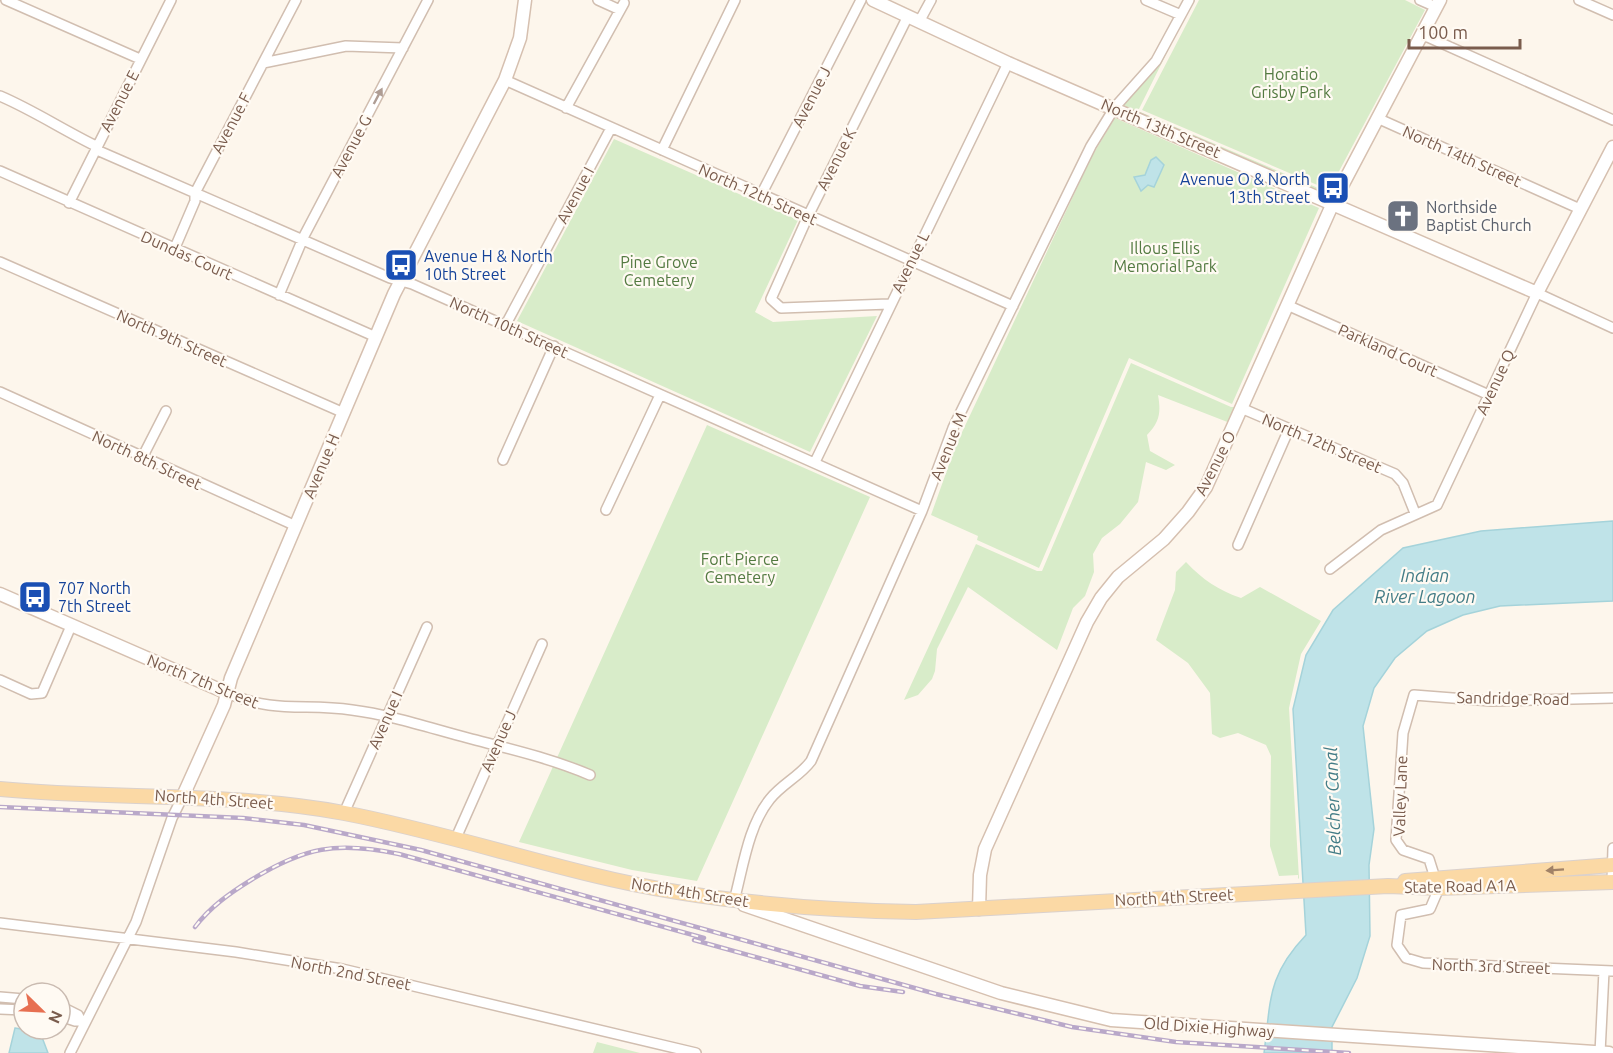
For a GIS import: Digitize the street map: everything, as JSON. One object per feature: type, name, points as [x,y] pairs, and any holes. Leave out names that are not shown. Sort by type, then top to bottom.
[{"type":"main road","name":"North 4th Street","points":[[0,789],[257,801],[344,813],[456,838],[593,875],[734,901],[818,908],[916,912],[1388,886]]},
{"type":"main road","name":"State Road A1A","points":[[1388,886],[1612,865]]},
{"type":"main road","name":"State Road A1A","points":[[1437,883],[1613,882]]},
{"type":"street","points":[[6,0],[140,59]]},
{"type":"street","name":"Avenue E","points":[[69,203],[171,0]]},
{"type":"street","name":"Avenue F","points":[[174,250],[195,201],[195,193],[296,0]]},
{"type":"street","name":"Avenue G","points":[[279,295],[303,241],[428,0]]},
{"type":"street","name":"Avenue H","points":[[70,1053],[83,1020],[128,939],[172,818],[224,705],[296,526],[400,281],[505,80],[520,39],[525,0]]},
{"type":"street","points":[[566,108],[622,6],[598,0]]},
{"type":"street","points":[[662,150],[735,0]]},
{"type":"street","name":"Avenue J","points":[[761,195],[861,0]]},
{"type":"street","name":"Avenue K","points":[[889,304],[781,308],[773,303],[772,293],[808,216],[914,19],[931,0]]},
{"type":"street","points":[[1146,0],[1181,15]]},
{"type":"street","name":"Avenue M","points":[[734,901],[745,856],[762,810],[771,798],[803,771],[811,761],[922,511],[953,428],[1091,146],[1114,107],[1156,61],[1189,0]]},
{"type":"street","points":[[1420,0],[1438,4]]},
{"type":"street","points":[[1578,0],[1613,15]]},
{"type":"street","name":"North 13th Street","points":[[876,1],[1008,63],[1114,107],[1613,328]]},
{"type":"street","name":"Avenue O","points":[[979,909],[980,875],[986,849],[1087,622],[1101,598],[1118,577],[1164,539],[1206,487],[1333,203],[1438,4]]},
{"type":"street","points":[[1421,34],[1613,120]]},
{"type":"street","points":[[262,63],[346,46],[403,48]]},
{"type":"street","name":"Avenue L","points":[[815,462],[889,304],[1008,63]]},
{"type":"street","name":"North 12th Street","points":[[505,80],[1013,306]]},
{"type":"street","name":"North 10th Street","points":[[0,96],[33,110],[45,121],[96,146],[99,151],[303,241],[412,284],[554,346],[922,511]]},
{"type":"street","name":"North 14th Street","points":[[1377,118],[1580,209]]},
{"type":"street","name":"Avenue I","points":[[505,326],[610,128]]},
{"type":"street","name":"Avenue Q","points":[[1330,570],[1381,530],[1414,513],[1432,508],[1441,499],[1537,293],[1613,147]]},
{"type":"street","name":"Dundas Court","points":[[1,175],[376,337]]},
{"type":"street","name":"North 9th Street","points":[[0,262],[344,413]]},
{"type":"street","name":"Parkland Court","points":[[1287,305],[1489,395]]},
{"type":"street","points":[[503,460],[554,346]]},
{"type":"street","name":"North 8th Street","points":[[0,392],[296,526]]},
{"type":"street","points":[[606,510],[660,395]]},
{"type":"street","name":"North 12th Street","points":[[1241,408],[1395,474],[1403,483],[1414,513]]},
{"type":"street","points":[[142,458],[166,411]]},
{"type":"street","points":[[1238,545],[1289,429]]},
{"type":"street","name":"North 7th Street","points":[[0,594],[253,704],[282,709],[328,708],[386,716],[552,759],[590,775]]},
{"type":"street","points":[[0,680],[38,696],[46,687],[71,626]]},
{"type":"street","name":"Avenue I","points":[[344,813],[427,627]]},
{"type":"street","name":"Avenue J","points":[[456,838],[542,644]]},
{"type":"street","name":"Sandridge Road","points":[[1414,695],[1491,701],[1613,698]]},
{"type":"street","name":"Valley Lane","points":[[1414,695],[1403,734],[1396,840],[1403,850],[1429,859],[1437,883]]},
{"type":"street","points":[[1613,848],[1613,882]]},
{"type":"street","name":"North 3rd Street","points":[[1437,883],[1430,909],[1401,915],[1397,945],[1406,958],[1424,963],[1609,971],[1600,1053]]},
{"type":"street","name":"Old Dixie Highway","points":[[734,901],[1001,993],[1111,1020],[1609,1053]]},
{"type":"street","points":[[818,908],[814,925],[822,933]]},
{"type":"street","name":"North 2nd Street","points":[[0,923],[342,969],[671,1050],[696,1053]]},
{"type":"street","points":[[72,1012],[83,1020]]},
{"type":"street","points":[[72,1020],[83,1020]]},
{"type":"green space","name":"Horatio Grisby Park","points":[[1199,0],[1405,0],[1425,10],[1329,190],[1142,110]]},
{"type":"green space","points":[[1183,20],[1138,111],[1332,194],[1331,197],[1121,106],[1159,63]]},
{"type":"green space","name":"Illous Ellis Memorial Park","points":[[1115,118],[1319,208],[1232,404],[1129,358],[1039,568],[977,540],[978,536],[931,515],[956,445],[1092,156]]},
{"type":"green space","name":"Pine Grove Cemetery","points":[[614,139],[798,220],[755,312],[773,322],[877,316],[810,452],[517,321]]},
{"type":"green space","points":[[1328,204],[1230,423],[1158,395],[1158,416],[1155,426],[1147,435],[1150,451],[1175,465],[1166,470],[1146,462],[1138,502],[1120,524],[1102,538],[1093,554],[1094,572],[1085,596],[1073,608],[1057,650],[968,587],[937,649],[932,679],[918,695],[904,700],[976,544],[1037,571],[1042,571],[1131,363],[1231,407],[1236,407],[1323,209],[1321,205]]},
{"type":"green space","name":"Fort Pierce Cemetery","points":[[707,425],[870,497],[697,881],[632,870],[519,842]]},
{"type":"green space","points":[[1186,562],[1211,584],[1233,595],[1241,598],[1260,587],[1321,621],[1301,654],[1289,708],[1299,878],[1298,879],[1298,875],[1279,876],[1270,846],[1271,756],[1266,745],[1238,733],[1220,738],[1212,734],[1210,693],[1188,663],[1156,640],[1175,590],[1176,572]]},
{"type":"green space","points":[[597,1042],[640,1053],[593,1053]]},
{"type":"water","points":[[1156,157],[1164,165],[1154,187],[1148,185],[1141,191],[1134,177],[1145,175],[1151,160]]},
{"type":"water","name":"Indian River Lagoon","points":[[1613,521],[1613,601],[1500,606],[1463,615],[1427,631],[1395,658],[1374,688],[1363,726],[1374,829],[1369,865],[1370,936],[1357,978],[1332,1027],[1332,1053],[1264,1053],[1270,1003],[1277,976],[1293,950],[1306,935],[1293,709],[1306,655],[1333,610],[1403,548],[1481,531]]},
{"type":"water","points":[[12,1040],[43,1041],[48,1053],[9,1053]]},
{"type":"railway","points":[[0,807],[243,818],[304,825],[421,850],[936,994],[1072,1027],[1176,1042],[1349,1053]]},
{"type":"railway","points":[[195,927],[228,895],[288,860],[322,850],[357,848],[399,854],[704,938]]},
{"type":"railway","points":[[694,940],[860,986],[903,992]]},
{"type":"place","name":"Avenue O & North 13th Street","points":[[1333,188]]},
{"type":"place","name":"Northside Baptist Church","points":[[1403,216]]},
{"type":"place","name":"Avenue H & North 10th Street","points":[[401,265]]},
{"type":"place","name":"707 North 7th Street","points":[[35,597]]},
{"type":"water label","name":"Belcher Canal","points":[[1333,801]]}]
